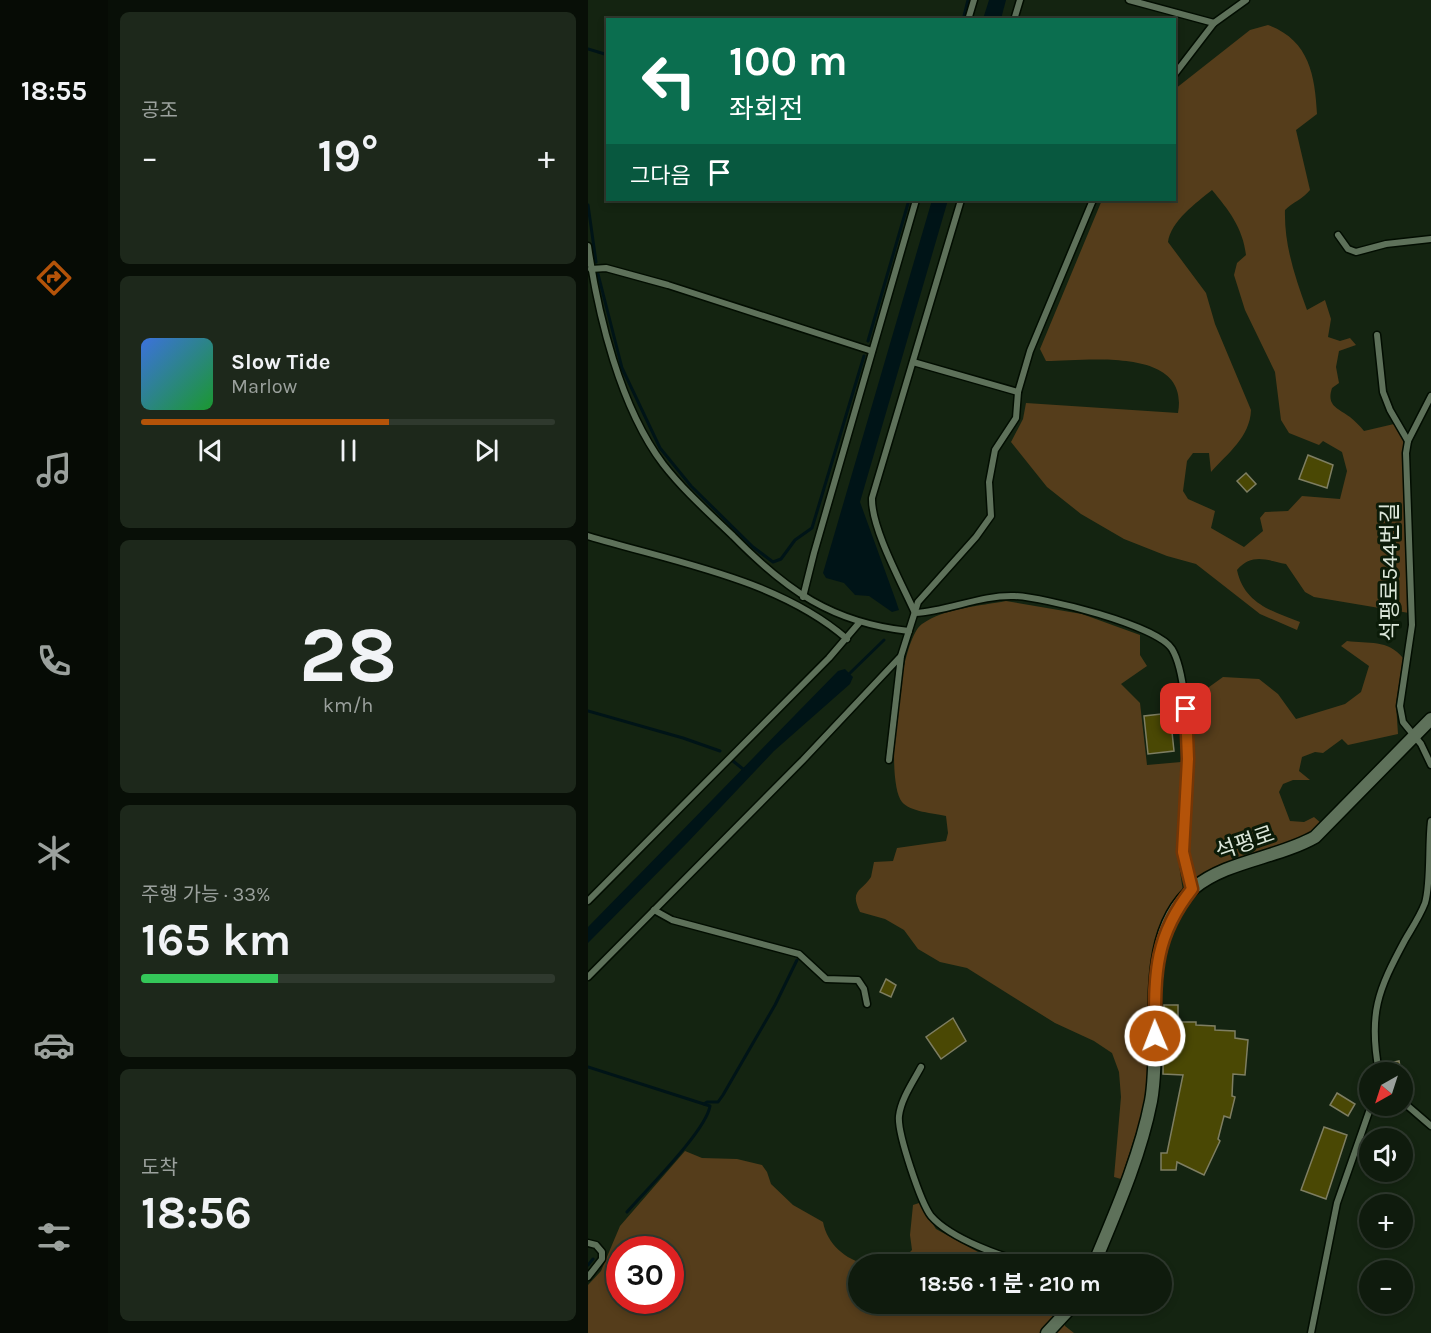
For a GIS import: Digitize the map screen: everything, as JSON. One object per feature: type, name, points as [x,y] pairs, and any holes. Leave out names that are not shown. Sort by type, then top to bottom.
[{"type":"street","name":"석평로","points":[[1098,1254],[1140,1144],[1150,1101],[1156,1055],[1156,973],[1160,950],[1171,918],[1192,889],[1209,877],[1296,847],[1315,837],[1431,718]]},
{"type":"street","points":[[1047,1333],[1065,1314]]},
{"type":"lane","points":[[970,18],[974,0]]},
{"type":"lane","points":[[1015,18],[1020,0]]},
{"type":"lane","points":[[1129,0],[1214,23]]},
{"type":"lane","points":[[1176,72],[1214,23],[1246,0]]},
{"type":"lane","points":[[803,597],[916,201]]},
{"type":"lane","points":[[915,613],[872,508],[875,488],[961,201]]},
{"type":"lane","points":[[889,760],[901,657],[918,602],[976,537],[991,516],[990,466],[995,450],[1016,418],[1018,392],[1030,351],[1093,201]]},
{"type":"lane","points":[[1338,235],[1348,249],[1356,252],[1386,244],[1431,239]]},
{"type":"lane","points":[[588,246],[591,269],[612,356],[654,451],[674,477],[748,552],[803,597],[834,614],[859,623],[909,631]]},
{"type":"lane","points":[[591,269],[606,268],[668,285],[872,351]]},
{"type":"lane","points":[[1377,335],[1383,392],[1390,410],[1408,441]]},
{"type":"lane","points":[[913,362],[1018,392]]},
{"type":"lane","name":"석평로544번길","points":[[1412,735],[1403,722],[1401,706],[1412,625],[1406,470],[1408,441],[1431,396]]},
{"type":"lane","points":[[588,536],[772,591],[805,609],[847,639]]},
{"type":"lane","points":[[915,613],[1014,596],[1110,617],[1162,638],[1173,650],[1186,709],[1188,759],[1183,852],[1192,889]]},
{"type":"lane","points":[[589,899],[847,639],[859,623]]},
{"type":"lane","points":[[588,976],[901,657]]},
{"type":"lane","points":[[1412,735],[1421,744],[1431,765]]},
{"type":"lane","points":[[1378,1062],[1375,1016],[1379,993],[1425,904],[1430,889],[1428,865],[1431,821]]},
{"type":"lane","points":[[654,910],[672,920],[799,954],[826,979],[858,980],[864,989],[867,1004]]},
{"type":"lane","points":[[921,1066],[901,1107],[898,1119],[913,1172],[930,1214],[947,1229],[999,1254]]},
{"type":"lane","points":[[1413,1110],[1431,1126]]},
{"type":"lane","points":[[1311,1333],[1338,1203],[1368,1116]]},
{"type":"lane","points":[[588,1243],[596,1245],[603,1252],[599,1264],[588,1277]]},
{"type":"shaded area","points":[[989,0],[1006,0],[1001,18],[983,18]]},
{"type":"shaded area","points":[[1268,25],[1293,40],[1307,60],[1314,86],[1317,114],[1296,130],[1310,190],[1285,210],[1288,248],[1307,310],[1325,300],[1331,319],[1328,337],[1340,341],[1350,338],[1356,345],[1339,351],[1336,367],[1339,383],[1332,388],[1332,403],[1364,431],[1394,424],[1405,441],[1403,487],[1407,529],[1409,613],[1314,597],[1305,592],[1286,564],[1260,559],[1248,561],[1237,570],[1252,598],[1279,614],[1300,622],[1297,630],[1260,614],[1196,564],[1167,556],[1124,539],[1081,514],[1047,487],[1011,442],[1023,419],[1026,403],[1178,413],[1177,392],[1168,377],[1152,367],[1109,360],[1046,361],[1040,349],[1102,201],[1176,201],[1176,88],[1250,30]],"holes":[[[1212,190],[1229,212],[1242,236],[1246,255],[1237,263],[1234,275],[1245,310],[1275,372],[1281,420],[1289,433],[1319,445],[1323,441],[1342,452],[1347,471],[1340,499],[1302,496],[1288,511],[1265,512],[1260,518],[1263,531],[1244,547],[1211,528],[1215,511],[1188,499],[1183,491],[1187,461],[1193,453],[1209,453],[1211,472],[1242,436],[1250,420],[1251,410],[1215,324],[1206,293],[1168,242],[1179,220]]]},
{"type":"shaded area","points":[[932,201],[948,201],[860,502],[899,610],[892,612],[869,596],[855,595],[844,583],[826,578],[823,573]]},
{"type":"shaded area","points":[[1006,601],[1082,614],[1140,635],[1140,655],[1147,666],[1121,684],[1140,703],[1147,765],[1181,762],[1177,852],[1183,891],[1159,929],[1154,954],[1150,1067],[1144,1108],[1121,1179],[1114,1177],[1121,1097],[1119,1072],[1112,1053],[1094,1041],[1055,1023],[967,968],[940,962],[918,949],[904,930],[885,919],[860,912],[857,905],[856,895],[871,877],[874,862],[893,861],[897,848],[946,841],[948,833],[946,816],[916,810],[906,805],[902,802],[897,789],[894,740],[897,711],[907,655],[914,635],[922,624],[941,614]]},
{"type":"shaded area","points":[[1347,641],[1384,645],[1403,658],[1396,704],[1398,734],[1348,745],[1342,739],[1323,753],[1315,752],[1302,757],[1299,771],[1310,780],[1293,780],[1283,784],[1279,792],[1290,821],[1304,822],[1314,817],[1322,824],[1280,848],[1205,877],[1195,878],[1187,873],[1192,810],[1191,700],[1223,677],[1259,679],[1278,694],[1296,719],[1345,704],[1361,692],[1369,666],[1341,646]]},
{"type":"shaded area","points":[[845,669],[853,677],[850,684],[774,751],[588,943],[588,927],[838,671]]},
{"type":"shaded area","points":[[685,1151],[702,1158],[737,1159],[762,1165],[771,1184],[793,1205],[823,1222],[833,1244],[848,1257],[848,1314],[1060,1314],[1065,1326],[1074,1333],[588,1333],[588,1285],[601,1271],[606,1259],[606,1314],[684,1314],[684,1236],[616,1236],[620,1226]]},
{"type":"shaded area","points":[[919,1203],[936,1229],[984,1254],[908,1254],[912,1250],[910,1235],[913,1205]]},
{"type":"building","points":[[1308,455],[1333,465],[1327,488],[1299,479]]},
{"type":"building","points":[[1246,473],[1256,484],[1247,492],[1237,481]]},
{"type":"building","points":[[1170,713],[1174,751],[1148,754],[1144,716]]},
{"type":"building","points":[[886,979],[896,985],[891,997],[880,992]]},
{"type":"building","points":[[1164,1005],[1178,1005],[1178,1022],[1196,1022],[1196,1025],[1215,1026],[1215,1030],[1235,1031],[1235,1038],[1248,1040],[1245,1075],[1233,1074],[1232,1096],[1235,1097],[1230,1118],[1224,1116],[1218,1139],[1220,1141],[1204,1175],[1177,1162],[1176,1170],[1161,1170],[1161,1153],[1167,1153],[1183,1075],[1163,1074]]},
{"type":"building","points":[[953,1018],[966,1041],[941,1059],[926,1037]]},
{"type":"building","points":[[1337,1093],[1355,1104],[1348,1116],[1330,1105]]},
{"type":"building","points":[[1324,1127],[1347,1135],[1326,1199],[1301,1190]]},
{"type":"waterway","points":[[964,18],[968,0]]},
{"type":"waterway","points":[[588,49],[606,54]]},
{"type":"waterway","points":[[868,341],[909,201]]},
{"type":"waterway","points":[[588,205],[596,262]]},
{"type":"waterway","points":[[598,274],[622,368],[660,448],[691,486],[753,547],[773,562],[781,559],[795,540],[812,528],[864,356]]},
{"type":"waterway","points":[[849,674],[884,640]]},
{"type":"waterway","points":[[588,711],[720,751]]},
{"type":"waterway","points":[[733,761],[743,769]]},
{"type":"waterway","points":[[704,1104],[718,1102],[723,1095],[775,1005],[797,960]]},
{"type":"waterway","points":[[588,1067],[710,1106],[706,1117],[687,1145],[627,1212]]},
{"type":"waterway","points":[[588,1265],[593,1259]]},
{"type":"route","points":[[1155,1036],[1156,973],[1160,950],[1166,927],[1192,889],[1183,852],[1188,759],[1186,709]]}]
